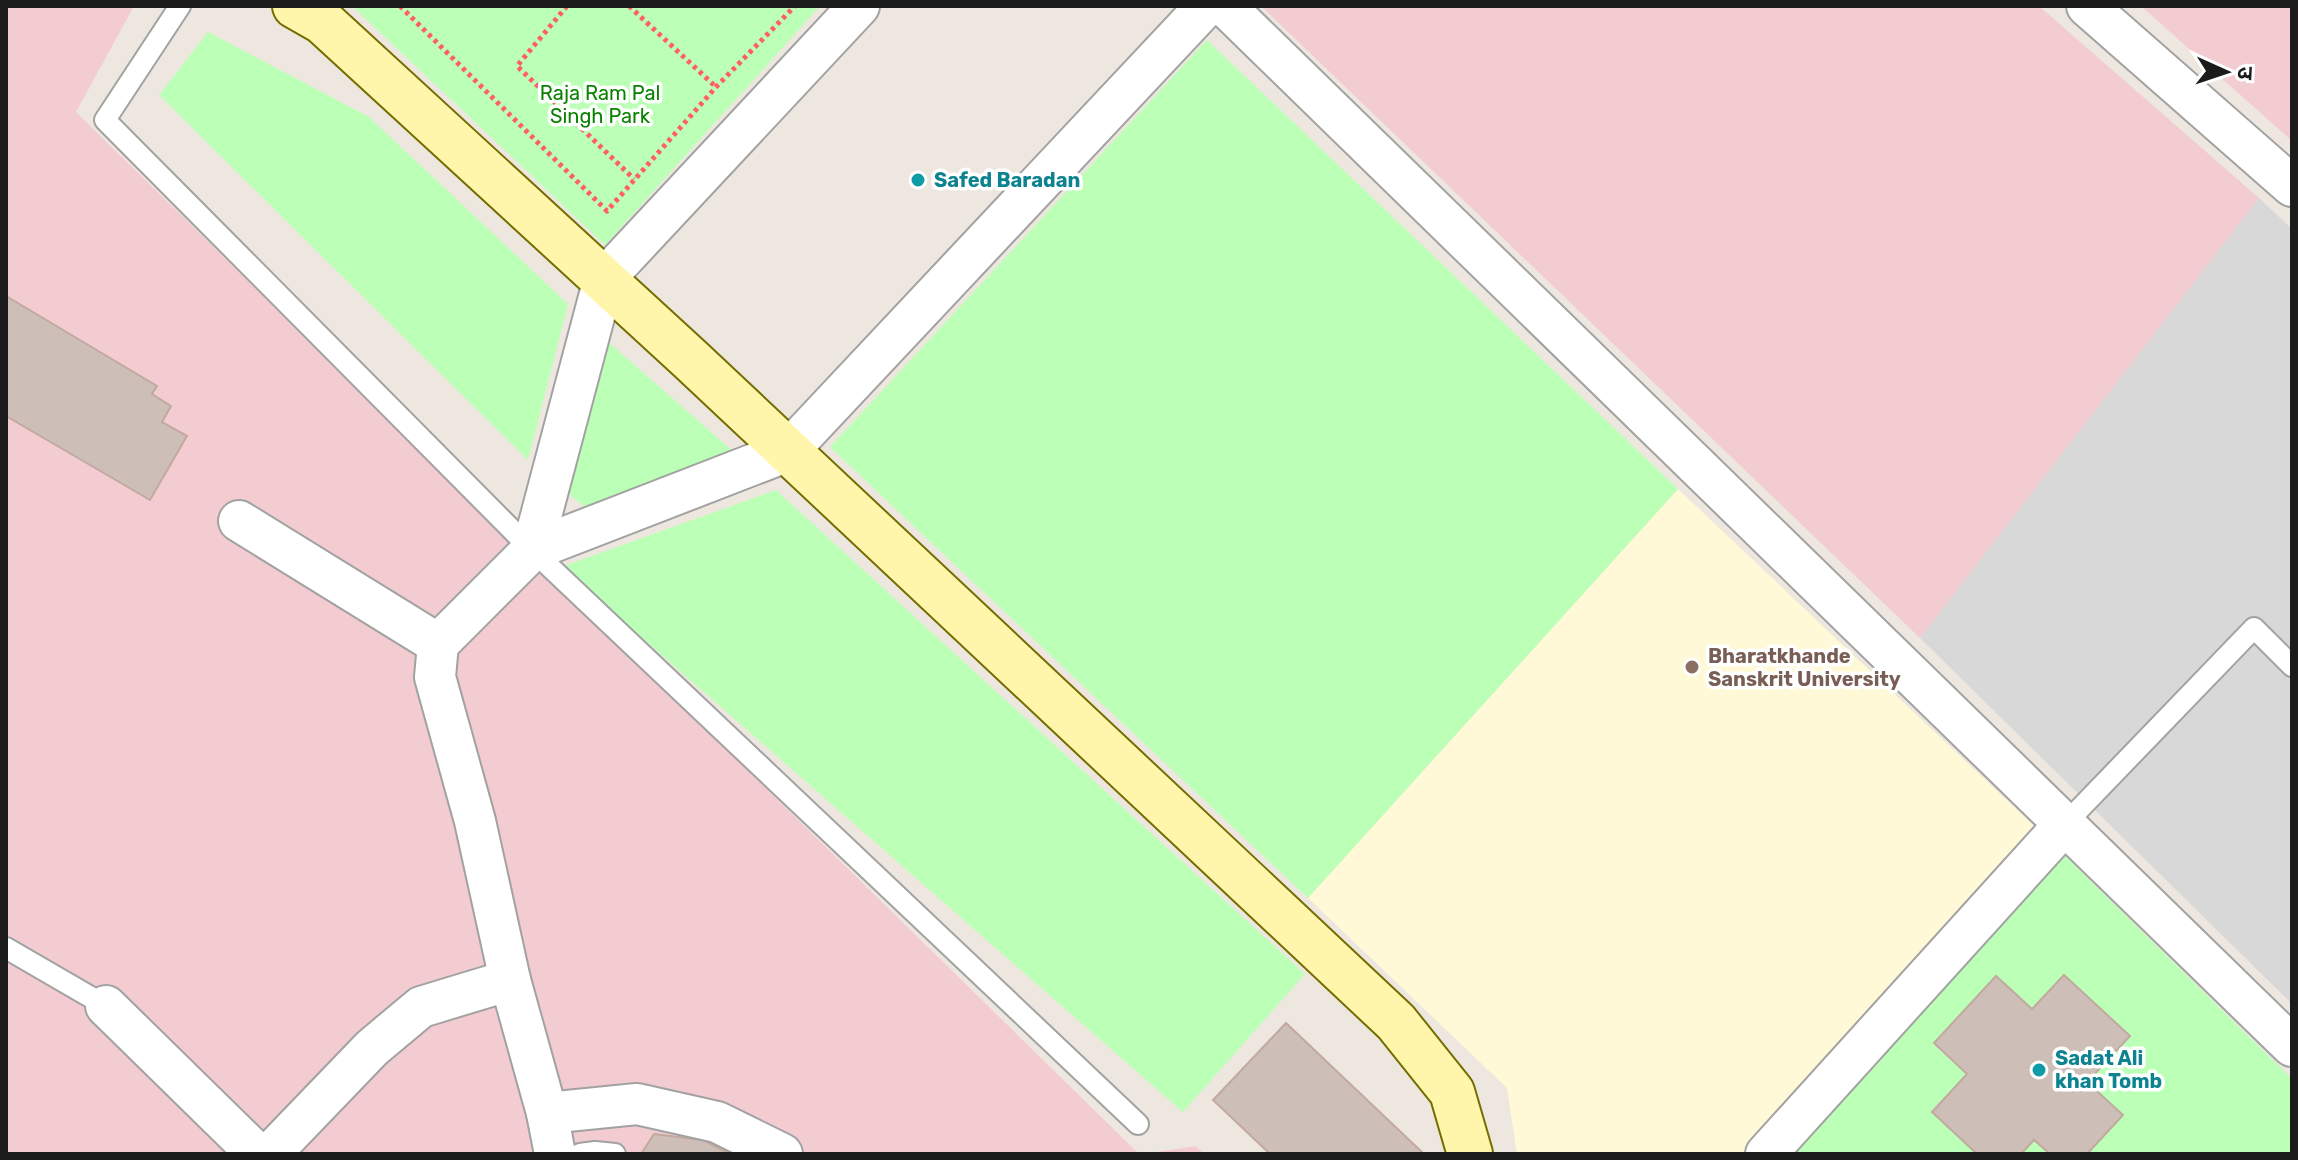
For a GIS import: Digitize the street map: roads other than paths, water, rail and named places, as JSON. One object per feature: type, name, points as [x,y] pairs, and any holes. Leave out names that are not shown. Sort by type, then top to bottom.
[{"type":"street","points":[[295,6],[323,22],[604,279],[1396,1022],[1452,1092],[1470,1154]]},
{"type":"street","points":[[532,550],[604,279],[859,6]]},
{"type":"street","points":[[555,1154],[547,1113],[510,980],[475,821],[435,677],[438,644],[532,550],[788,451],[1206,6]]},
{"type":"street","points":[[1225,6],[2292,1046]]},
{"type":"street","points":[[2087,6],[2292,186]]},
{"type":"street","points":[[239,521],[438,644]]},
{"type":"street","points":[[1766,1154],[2064,825]]},
{"type":"street","points":[[270,1154],[372,1048],[421,1007],[510,980]]},
{"type":"street","points":[[106,1006],[257,1154]]},
{"type":"street","points":[[547,1113],[637,1104],[717,1122],[782,1154]]},
{"type":"lane","points":[[180,6],[105,120],[532,550],[1138,1124]]},
{"type":"lane","points":[[2064,825],[2254,628],[2292,666]]},
{"type":"lane","points":[[6,948],[106,1006]]},
{"type":"lane","points":[[580,1154],[615,1154]]},
{"type":"place","name":"Safed Baradan","points":[[918,180]]},
{"type":"place","name":"Bharatkhande Sanskrit University","points":[[1692,667]]},
{"type":"place","name":"Sadat Ali khan Tomb","points":[[2039,1070]]},
{"type":"park label","name":"Raja Ram Pal Singh Park","points":[[600,104]]}]
